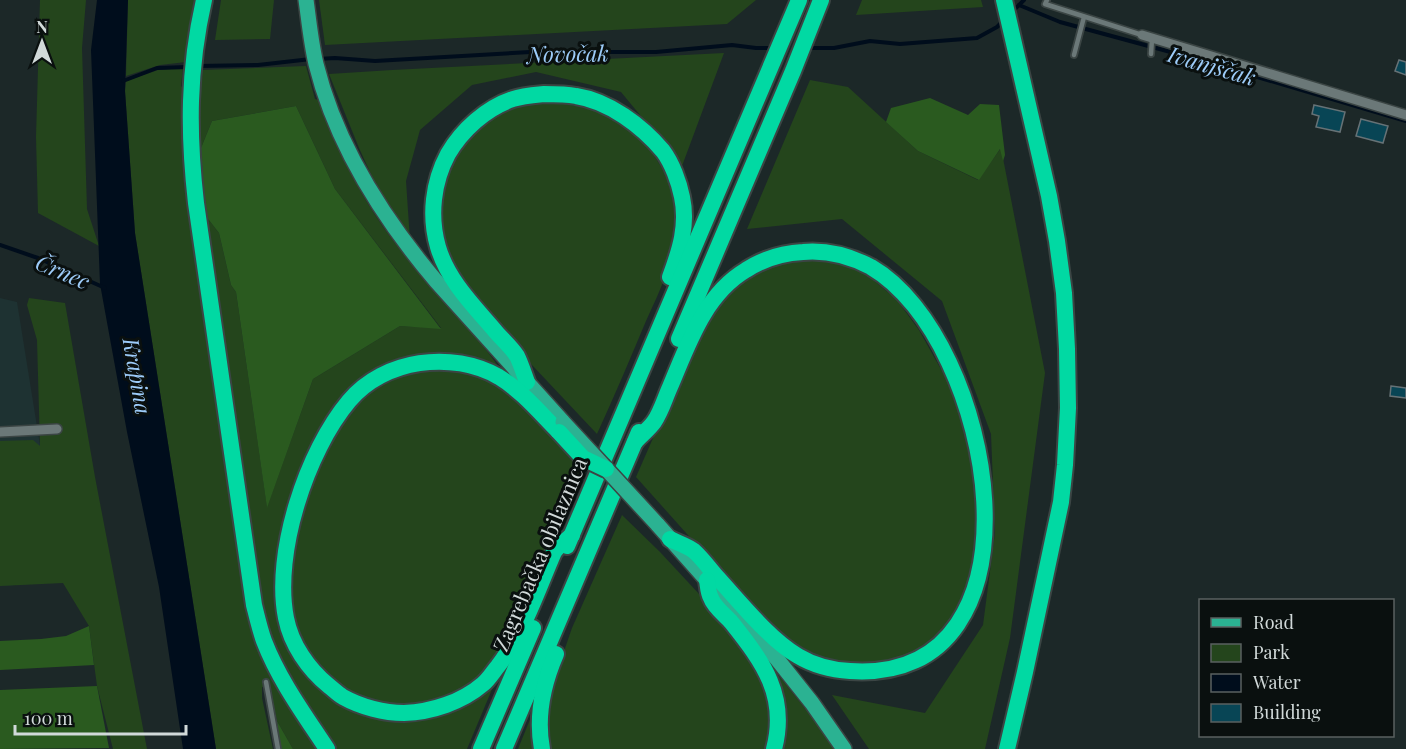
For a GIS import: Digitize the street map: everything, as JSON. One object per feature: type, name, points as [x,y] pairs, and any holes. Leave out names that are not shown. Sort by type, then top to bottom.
[{"type":"highway","points":[[204,0],[194,50],[191,88],[191,158],[195,203],[254,605],[263,639],[273,662],[287,689],[327,749]]},
{"type":"highway","points":[[1005,0],[1057,241],[1064,292],[1068,408],[1061,502],[1033,639],[1007,749]]},
{"type":"highway","name":"Zagrebačka obilaznica","points":[[504,749],[819,6]]},
{"type":"highway","name":"Zagrebačka obilaznica","points":[[481,749],[796,7]]},
{"type":"highway","points":[[527,382],[517,356],[458,289],[445,265],[438,246],[434,224],[434,196],[440,169],[453,146],[473,123],[497,106],[536,94],[578,96],[604,105],[634,122],[664,153],[674,171],[682,196],[684,232],[676,262],[643,341],[639,377]]},
{"type":"highway","points":[[635,442],[656,420],[698,324],[712,300],[745,270],[789,253],[813,251],[850,258],[871,267],[888,280],[904,295],[928,325],[946,356],[965,402],[973,427],[983,480],[984,544],[980,571],[976,587],[960,620],[936,647],[922,658],[889,670],[850,671],[826,667],[798,656],[761,625],[692,549],[670,539]]},
{"type":"highway","points":[[572,535],[554,552],[515,641],[501,662],[485,682],[469,695],[441,707],[418,712],[389,713],[343,697],[312,669],[298,650],[286,619],[283,592],[289,534],[296,504],[310,468],[337,417],[350,399],[384,374],[403,366],[450,361],[472,366],[497,376],[518,390],[561,427],[583,458],[606,469]]},
{"type":"highway","points":[[542,749],[541,704],[546,681],[587,582],[587,555]]},
{"type":"highway","points":[[707,580],[711,599],[755,653],[767,672],[777,698],[774,749]]},
{"type":"main road","points":[[306,0],[315,62],[325,94],[346,147],[377,202],[424,267],[527,382],[561,427]]},
{"type":"main road","points":[[606,469],[777,659],[812,703],[844,749]]},
{"type":"street","points":[[1142,35],[1406,115]]},
{"type":"street","points":[[0,432],[57,429]]},
{"type":"lane","points":[[1047,0],[1045,4],[1142,35]]},
{"type":"lane","points":[[1074,55],[1084,18]]},
{"type":"lane","points":[[1151,54],[1152,39]]},
{"type":"lane","points":[[266,682],[278,749]]},
{"type":"shaded area","points":[[0,298],[17,302],[62,582],[0,586]]},
{"type":"green space","points":[[40,0],[86,0],[82,48],[87,209],[99,246],[38,213],[36,137]]},
{"type":"green space","points":[[128,0],[197,0],[186,62],[160,65],[126,76]]},
{"type":"green space","points":[[221,0],[274,0],[270,39],[215,40]]},
{"type":"green space","points":[[319,0],[756,0],[727,24],[325,45]]},
{"type":"green space","points":[[862,0],[981,0],[983,7],[856,15]]},
{"type":"green space","points":[[724,53],[682,166],[621,92],[536,72],[472,85],[420,130],[406,181],[410,240],[385,205],[329,74],[392,70]]},
{"type":"green space","points":[[306,66],[315,99],[319,100],[343,157],[372,211],[396,244],[476,337],[501,370],[429,354],[338,405],[314,440],[301,470],[277,575],[277,614],[285,642],[306,675],[324,693],[356,711],[437,716],[477,699],[490,686],[493,687],[467,749],[335,749],[291,681],[267,630],[260,597],[205,215],[219,233],[231,285],[236,292],[267,507],[313,379],[400,326],[441,328],[335,189],[296,106],[212,121],[201,148],[199,92],[202,70]]},
{"type":"green space","points":[[183,68],[182,145],[188,214],[228,473],[241,575],[318,749],[293,749],[277,721],[270,688],[262,687],[262,698],[273,749],[216,749],[135,233],[125,91],[126,81],[158,70]]},
{"type":"green space","points":[[810,80],[848,87],[918,151],[978,180],[1001,148],[1045,373],[1010,638],[985,749],[869,749],[832,695],[925,713],[983,625],[995,533],[991,434],[942,301],[842,219],[747,229]]},
{"type":"green space","points":[[930,98],[968,115],[980,104],[999,105],[1005,155],[1003,161],[1000,149],[979,180],[918,151],[886,122],[891,108]]},
{"type":"green space","points":[[546,102],[597,111],[620,123],[634,134],[647,147],[667,178],[677,213],[676,242],[665,277],[597,434],[515,347],[457,273],[447,250],[441,225],[441,198],[446,172],[456,153],[474,132],[494,116],[522,105]]},
{"type":"green space","points":[[296,106],[335,189],[441,329],[400,326],[313,379],[267,508],[236,292],[231,285],[219,233],[205,215],[201,148],[212,121]]},
{"type":"green space","points":[[809,258],[841,263],[870,277],[897,300],[919,330],[947,380],[967,435],[976,482],[978,536],[973,568],[961,603],[944,628],[919,649],[895,660],[869,664],[839,663],[814,656],[788,643],[763,619],[636,477],[702,326],[718,305],[737,285],[757,272],[780,262]]},
{"type":"green space","points":[[29,298],[65,303],[95,477],[147,749],[113,749],[97,686],[89,626],[63,583],[0,586],[0,441],[33,440],[40,446],[37,340],[27,305]]},
{"type":"green space","points":[[437,369],[462,370],[513,395],[546,427],[583,471],[512,636],[491,664],[467,687],[437,701],[418,705],[374,702],[348,692],[327,674],[311,656],[298,631],[292,607],[290,580],[298,524],[320,463],[333,437],[364,397],[383,384],[407,373]]},
{"type":"green space","points":[[622,515],[727,624],[760,672],[769,699],[773,723],[768,749],[550,749],[547,726],[552,686],[572,628]]},
{"type":"green space","points":[[89,626],[94,665],[0,670],[0,641],[66,636]]},
{"type":"green space","points":[[779,676],[816,722],[834,749],[782,749],[775,678]]},
{"type":"green space","points":[[97,686],[109,748],[0,749],[0,690]]},
{"type":"green space","points":[[533,712],[536,749],[518,749]]},
{"type":"green space","points":[[277,721],[293,749],[280,749]]},
{"type":"water","name":"Krapina","points":[[97,0],[128,0],[125,91],[135,233],[216,749],[183,749],[159,587],[100,284],[91,50]]},
{"type":"building","points":[[1399,60],[1406,62],[1406,75],[1395,71]]},
{"type":"building","points":[[1314,105],[1345,112],[1340,132],[1316,127],[1319,116],[1312,114]]},
{"type":"building","points":[[1361,119],[1388,126],[1383,143],[1356,136]]},
{"type":"building","points":[[1391,386],[1406,388],[1406,398],[1390,396]]},
{"type":"waterway","name":"Ivanjščak","points":[[1012,12],[1024,0]]},
{"type":"waterway","name":"Ivanjščak","points":[[1019,5],[1060,22],[1200,60],[1406,121]]},
{"type":"waterway","name":"Novočak","points":[[806,48],[834,48],[870,41],[900,44],[977,38],[997,27],[1005,19]]},
{"type":"waterway","name":"Novočak","points":[[318,59],[375,61],[530,52],[656,52],[732,45],[775,48]]},
{"type":"waterway","name":"Novočak","points":[[198,66],[258,65],[311,59]]},
{"type":"waterway","name":"Novočak","points":[[123,81],[157,68],[188,67]]},
{"type":"waterway","name":"Črnec","points":[[0,245],[38,258],[105,288]]}]
